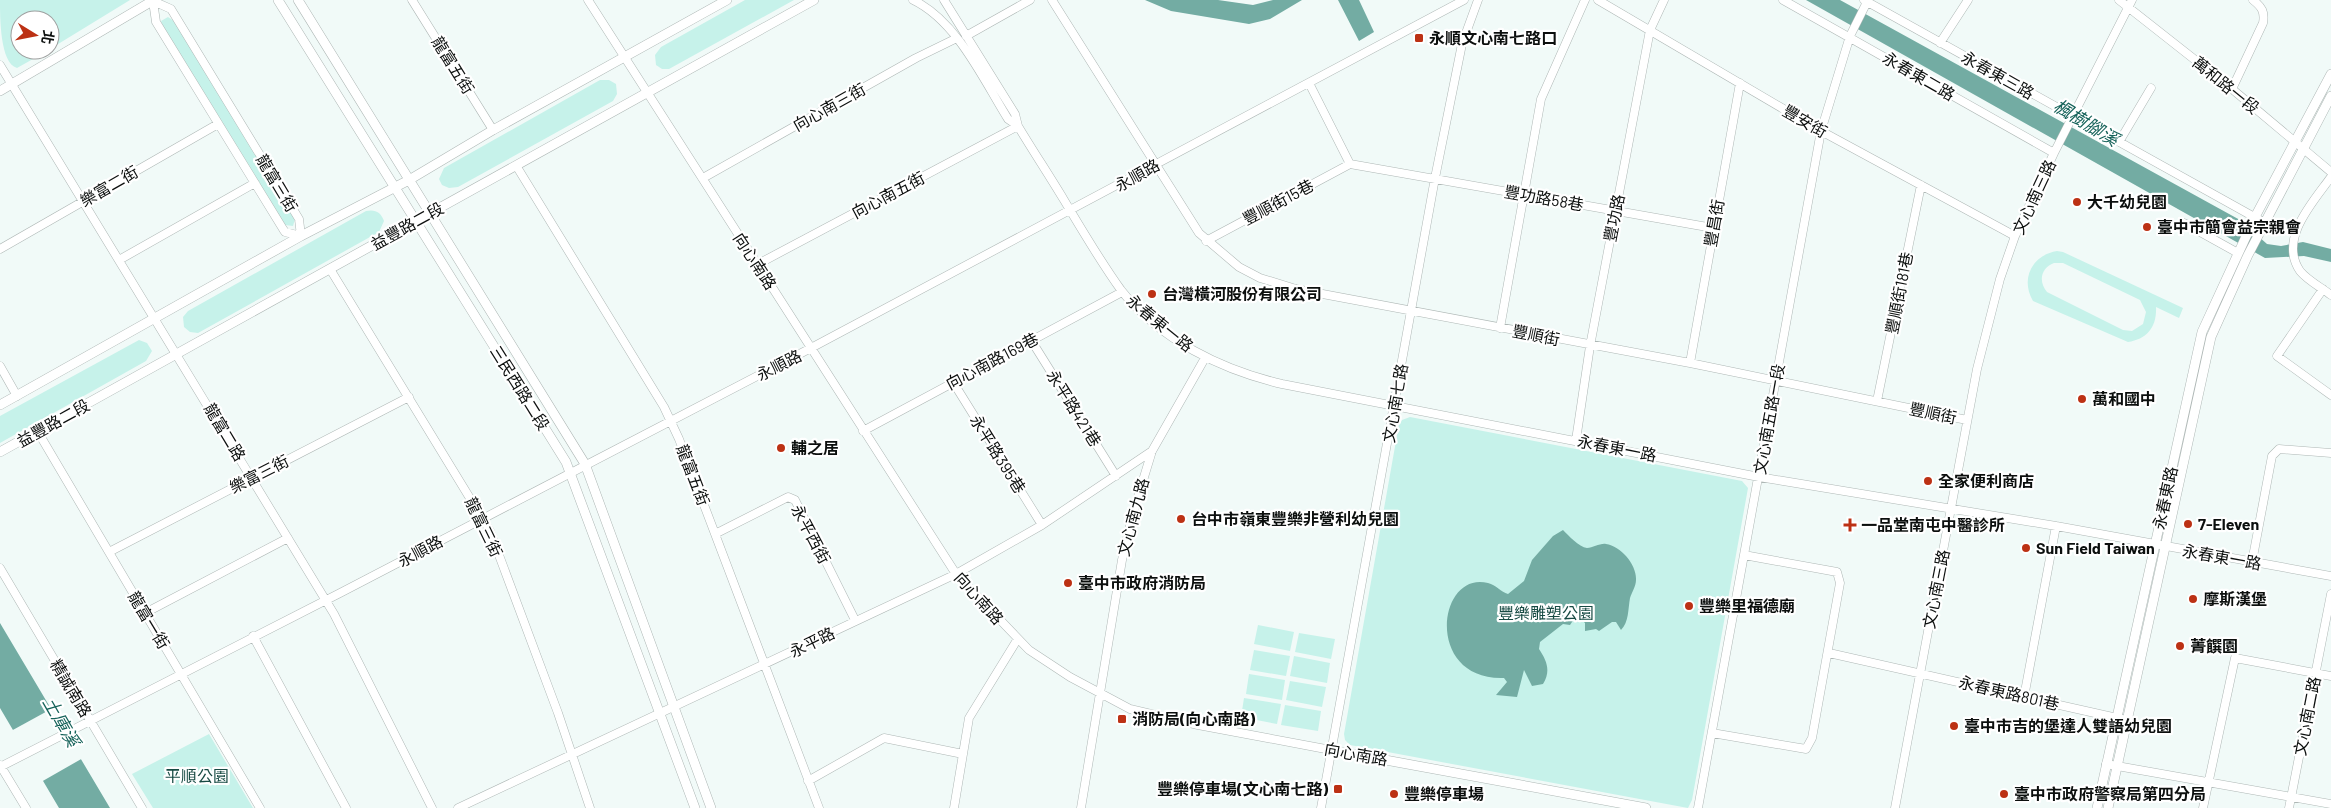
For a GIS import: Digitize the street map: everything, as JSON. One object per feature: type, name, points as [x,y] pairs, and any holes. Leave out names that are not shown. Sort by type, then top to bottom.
[{"type":"street","points":[[0,91],[153,0]]},
{"type":"street","name":"龍富三街","points":[[153,0],[171,9],[300,221],[301,236],[285,232],[156,22],[153,0]]},
{"type":"street","name":"三民西路二段","points":[[278,0],[570,472],[695,808]]},
{"type":"street","name":"三民西路二段","points":[[298,0],[585,464],[711,808]]},
{"type":"street","name":"龍富五街","points":[[412,0],[493,130]]},
{"type":"street","name":"向心南路","points":[[588,0],[956,574],[1017,640],[1070,677],[1130,709],[1198,725],[1646,808]]},
{"type":"street","points":[[0,405],[301,236],[408,180],[493,130],[727,0]]},
{"type":"street","name":"益豐路二段","points":[[0,452],[814,0]]},
{"type":"street","name":"永春東一路","points":[[913,0],[926,6],[957,38],[1008,119],[1018,126]]},
{"type":"street","name":"永春東一路","points":[[944,0],[1015,114],[1018,126],[1098,258],[1122,292],[1171,335],[1205,358],[1257,378],[1759,477],[2056,526],[2331,576]]},
{"type":"street","points":[[966,36],[1030,0]]},
{"type":"street","points":[[1052,0],[1155,165]]},
{"type":"street","name":"永順路","points":[[0,766],[811,348],[1464,0]]},
{"type":"street","name":"文心南七路","points":[[1321,808],[1395,406],[1434,178],[1462,44],[1478,0]]},
{"type":"street","points":[[1500,328],[1542,99],[1585,0]]},
{"type":"street","name":"豐安街","points":[[1598,0],[1821,131],[2015,236]]},
{"type":"street","name":"豐功路","points":[[1576,440],[1590,346],[1650,30],[1664,0]]},
{"type":"street","name":"永春東二路","points":[[1783,0],[1851,34],[2054,153]]},
{"type":"street","points":[[1940,43],[1968,0]]},
{"type":"street","name":"萬和路一段","points":[[2119,0],[2130,4],[2331,172]]},
{"type":"street","points":[[2232,90],[2263,23],[2264,13],[2260,5],[2253,0]]},
{"type":"street","name":"文心南五路一段","points":[[1698,808],[1821,131],[1851,34],[1865,3]]},
{"type":"street","name":"永春東三路","points":[[1865,3],[1940,43],[2070,120],[2118,142],[2262,226]]},
{"type":"street","points":[[2070,120],[2130,4]]},
{"type":"street","name":"向心南三街","points":[[703,178],[916,58],[957,38]]},
{"type":"street","name":"龍富二路","points":[[0,65],[156,318],[325,600],[432,808]]},
{"type":"street","points":[[2242,253],[2253,221],[2331,74]]},
{"type":"street","points":[[1309,83],[1350,164]]},
{"type":"street","name":"豐昌街","points":[[1690,363],[1740,83]]},
{"type":"street","points":[[2118,142],[2151,88]]},
{"type":"street","points":[[2242,253],[2262,226],[2331,96]]},
{"type":"street","name":"文心南三路","points":[[1895,808],[1967,420],[1988,323],[2015,236],[2070,120]]},
{"type":"street","name":"樂富二街","points":[[0,249],[218,124]]},
{"type":"street","name":"向心南五街","points":[[758,264],[1018,126]]},
{"type":"street","name":"豐功路58巷","points":[[1350,164],[1713,228]]},
{"type":"street","name":"豐順街15巷","points":[[1206,241],[1350,164]]},
{"type":"street","name":"豐順街","points":[[1155,165],[1206,241],[1239,267],[1260,278],[1296,289],[1590,346],[1690,363],[1967,420]]},
{"type":"street","name":"龍富五街","points":[[517,166],[664,407],[679,439],[818,808]]},
{"type":"street","points":[[2331,177],[2311,205],[2292,240],[2295,261],[2301,272],[2331,295]]},
{"type":"street","points":[[119,260],[255,183]]},
{"type":"street","name":"豐順街181巷","points":[[1877,401],[1921,185]]},
{"type":"street","points":[[2184,223],[2242,253]]},
{"type":"street","name":"永春東路","points":[[2108,808],[2154,544],[2202,332],[2242,253]]},
{"type":"street","name":"永春東路","points":[[2097,808],[2106,764],[2122,719],[2165,547],[2211,337],[2242,253]]},
{"type":"street","name":"龍富三街","points":[[330,269],[472,501],[493,540],[590,808]]},
{"type":"street","points":[[2323,289],[2277,356],[2331,395]]},
{"type":"street","name":"向心南路169巷","points":[[863,431],[1122,292]]},
{"type":"street","name":"永平路421巷","points":[[1031,340],[1116,476]]},
{"type":"street","name":"文心南九路","points":[[1081,808],[1122,560],[1152,451],[1205,358]]},
{"type":"street","points":[[0,366],[17,396]]},
{"type":"street","name":"永平路395巷","points":[[953,382],[1042,526]]},
{"type":"street","name":"樂富三街","points":[[109,552],[409,397]]},
{"type":"street","name":"龍富一街","points":[[38,432],[260,808]]},
{"type":"street","points":[[2252,562],[2272,456],[2280,449],[2331,453]]},
{"type":"street","name":"永平路","points":[[458,808],[956,574],[1042,526],[1152,451]]},
{"type":"street","name":"永平西街","points":[[715,534],[788,498],[795,500],[855,620]]},
{"type":"street","points":[[2024,697],[2056,526]]},
{"type":"street","points":[[145,613],[288,538]]},
{"type":"street","points":[[1712,733],[1806,749],[1812,738],[1828,653],[1840,583],[1837,572],[1744,555]]},
{"type":"street","name":"精誠南路","points":[[0,568],[142,808]]},
{"type":"street","name":"文心南二路","points":[[2289,808],[2331,594]]},
{"type":"street","points":[[253,636],[346,808]]},
{"type":"street","points":[[954,808],[969,718],[1017,640]]},
{"type":"street","name":"永春東路801巷","points":[[1828,653],[2122,719]]},
{"type":"street","points":[[2203,808],[2235,658],[2331,676]]},
{"type":"street","points":[[808,781],[884,738],[963,754]]},
{"type":"street","points":[[2106,764],[2331,804]]},
{"type":"street","points":[[0,766],[26,808]]},
{"type":"green space","points":[[0,0],[130,0],[60,43],[60,10],[10,10],[10,60],[31,60],[17,68],[7,58],[1,28]]},
{"type":"green space","points":[[745,0],[794,0],[669,69],[662,69],[656,65],[655,55],[661,47]]},
{"type":"green space","points":[[168,17],[174,21],[295,219],[293,226],[285,225],[163,26],[161,21]]},
{"type":"green space","points":[[600,80],[609,80],[616,84],[617,94],[613,101],[458,187],[449,188],[442,185],[439,179],[444,168]]},
{"type":"green space","points":[[372,210],[381,215],[384,221],[379,232],[198,333],[190,332],[184,327],[183,317],[188,311],[366,211]]},
{"type":"green space","points":[[2063,252],[2183,308],[2179,318],[2156,307],[2155,320],[2149,331],[2141,338],[2128,342],[2033,301],[2029,293],[2028,277],[2035,263],[2048,253]],"holes":[[[2054,263],[2063,263],[2140,300],[2146,312],[2143,324],[2132,331],[2123,330],[2047,292],[2042,284],[2044,271]]]},
{"type":"green space","points":[[139,340],[147,343],[152,351],[146,361],[0,443],[0,416]]},
{"type":"green space","name":"豐樂雕塑公園","points":[[1410,417],[1742,481],[1748,488],[1692,800],[1688,808],[1350,745],[1345,740],[1344,734],[1399,424],[1402,420]]},
{"type":"green space","points":[[1258,625],[1294,632],[1290,651],[1254,644]]},
{"type":"green space","points":[[1299,633],[1335,639],[1331,659],[1295,652]]},
{"type":"green space","points":[[1254,650],[1290,656],[1286,676],[1250,670]]},
{"type":"green space","points":[[1294,656],[1330,663],[1327,683],[1290,676]]},
{"type":"green space","points":[[1249,674],[1285,680],[1282,700],[1246,694]]},
{"type":"green space","points":[[1290,681],[1326,687],[1322,707],[1286,700]]},
{"type":"green space","points":[[1244,698],[1281,704],[1277,724],[1241,717]]},
{"type":"green space","points":[[1285,705],[1321,711],[1318,731],[1281,725]]},
{"type":"green space","name":"平順公園","points":[[209,734],[253,808],[153,808],[132,774]]},
{"type":"shaded area","points":[[1145,0],[1218,0],[1253,5],[1273,0],[1302,0],[1270,19],[1249,24],[1171,11]]},
{"type":"shaded area","points":[[1338,0],[1359,0],[1374,32],[1359,41]]},
{"type":"shaded area","points":[[1806,0],[1840,0],[2240,220],[2267,244],[2281,246],[2303,242],[2331,249],[2331,262],[2304,256],[2265,258]]},
{"type":"shaded area","points":[[1563,530],[1584,547],[1589,548],[1604,544],[1617,548],[1627,557],[1634,568],[1636,582],[1630,598],[1626,623],[1621,630],[1616,622],[1612,622],[1599,631],[1596,629],[1585,631],[1585,623],[1580,618],[1574,619],[1570,625],[1563,624],[1540,642],[1539,649],[1546,662],[1547,670],[1543,684],[1532,686],[1524,670],[1517,697],[1496,695],[1507,682],[1504,678],[1478,674],[1461,663],[1450,646],[1447,627],[1450,608],[1458,593],[1471,583],[1488,583],[1508,594],[1524,581],[1532,560],[1553,536]]},
{"type":"shaded area","points":[[0,623],[110,808],[59,808],[0,708]]},
{"type":"pier","points":[[53,708],[83,758],[41,782],[11,731]]},
{"type":"place","name":"永順文心南七路口","points":[[1419,38]]},
{"type":"place","name":"大千幼兒園","points":[[2077,202]]},
{"type":"place","name":"臺中市簡會益宗親會","points":[[2147,227]]},
{"type":"place","name":"台灣橫河股份有限公司","points":[[1152,294]]},
{"type":"place","name":"萬和國中","points":[[2082,399]]},
{"type":"place","name":"輔之居","points":[[781,448]]},
{"type":"place","name":"全家便利商店","points":[[1928,481]]},
{"type":"place","name":"台中市嶺東豐樂非營利幼兒園","points":[[1181,519]]},
{"type":"place","name":"7-Eleven","points":[[2188,524]]},
{"type":"place","name":"一品堂南屯中醫診所","points":[[1850,525]]},
{"type":"place","name":"Sun Field Taiwan","points":[[2026,548]]},
{"type":"place","name":"臺中市政府消防局","points":[[1068,583]]},
{"type":"place","name":"摩斯漢堡","points":[[2193,599]]},
{"type":"place","name":"豐樂里福德廟","points":[[1689,606]]},
{"type":"place","name":"菁饌園","points":[[2180,646]]},
{"type":"place","name":"消防局(向心南路)","points":[[1122,719]]},
{"type":"place","name":"臺中市吉的堡達人雙語幼兒園","points":[[1954,726]]},
{"type":"place","name":"豐樂停車場(文心南七路)","points":[[1338,789]]},
{"type":"place","name":"豐樂停車場","points":[[1394,794]]},
{"type":"place","name":"臺中市政府警察局第四分局","points":[[2004,794]]},
{"type":"water label","name":"楓樹腳溪","points":[[2086,123]]},
{"type":"water label","name":"土庫溪","points":[[61,722]]}]
